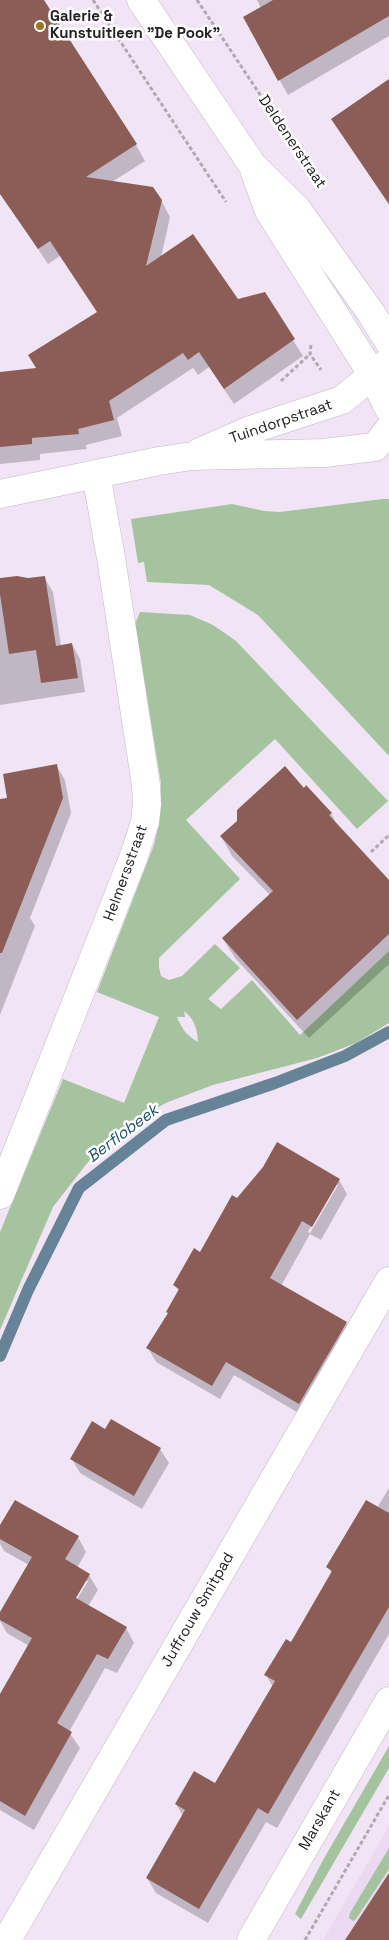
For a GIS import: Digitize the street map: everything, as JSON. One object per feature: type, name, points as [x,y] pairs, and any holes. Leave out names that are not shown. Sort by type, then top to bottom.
[{"type":"street","points":[[142,0],[253,166],[297,209],[371,313],[389,342]]},
{"type":"street","points":[[253,166],[269,211],[381,368],[389,409]]},
{"type":"street","name":"Tuindorpstraat","points":[[192,456],[250,430],[342,400],[381,368]]},
{"type":"street","name":"Tuindorpstraat","points":[[0,494],[159,461],[192,456],[324,454],[375,447],[389,429]]},
{"type":"street","name":"Helmersstraat","points":[[0,1195],[134,856],[145,822],[147,804],[144,761],[112,558],[96,474]]},
{"type":"street","name":"Juffrouw Smitpad","points":[[7,1940],[389,1281]]},
{"type":"street","name":"Marskant","points":[[251,1940],[389,1701]]},
{"type":"path","name":"Deldenerstraat","points":[[197,0],[310,170]]},
{"type":"path","points":[[371,852],[389,835]]},
{"type":"path","points":[[305,1940],[389,1795]]},
{"type":"shaded area","points":[[389,1826],[389,1940],[323,1940]]},
{"type":"green space","points":[[389,499],[389,756],[258,615],[209,585],[147,582],[144,562],[138,563],[131,519],[232,504],[264,511],[280,512]]},
{"type":"green space","points":[[140,612],[190,615],[213,625],[236,641],[388,801],[357,829],[275,739],[186,820],[240,879],[159,958],[161,976],[169,980],[182,976],[215,944],[240,968],[208,999],[221,1009],[252,980],[300,1035],[389,951],[389,1023],[356,1043],[317,1058],[213,1085],[168,1102],[130,1124],[88,1162],[53,1207],[0,1330],[0,1232],[63,1079],[124,1103],[159,1017],[97,992],[154,845],[160,818],[161,783],[135,624]],"holes":[[[184,1011],[195,1025],[198,1042],[190,1037],[177,1017],[185,1017]]]},
{"type":"green space","points":[[389,1746],[389,1768],[301,1919],[295,1914],[323,1860]]},
{"type":"green space","points":[[389,1848],[389,1869],[353,1921],[349,1918],[350,1913]]},
{"type":"building","points":[[0,0],[44,0],[137,144],[86,177],[153,187],[162,200],[146,266],[193,234],[238,299],[265,292],[295,339],[224,389],[199,352],[188,360],[183,353],[109,401],[114,420],[78,429],[79,434],[32,438],[32,444],[0,447],[0,372],[36,368],[28,355],[97,312],[50,241],[38,249],[0,194]]},
{"type":"building","points":[[273,0],[389,0],[389,16],[278,81],[243,17]]},
{"type":"building","points":[[389,79],[389,204],[331,119]]},
{"type":"building","points":[[17,576],[28,578],[45,576],[56,646],[72,643],[78,678],[41,683],[36,650],[9,654],[0,594],[0,578]]},
{"type":"building","points":[[57,764],[63,798],[2,953],[0,953],[0,799],[7,798],[3,774]]},
{"type":"building","points":[[285,766],[304,788],[306,785],[332,813],[329,815],[389,880],[389,934],[297,1020],[222,938],[273,891],[220,836],[237,821],[237,810]]},
{"type":"building","points":[[277,1142],[340,1179],[312,1227],[302,1221],[270,1278],[347,1322],[299,1404],[226,1362],[212,1386],[146,1348],[168,1313],[166,1312],[179,1289],[173,1285],[194,1248],[200,1252],[232,1195],[237,1198],[263,1167]]},
{"type":"building","points":[[111,1419],[161,1448],[134,1496],[70,1459],[92,1421],[105,1429]]},
{"type":"building","points":[[15,1500],[79,1536],[65,1559],[90,1574],[76,1598],[127,1627],[108,1659],[97,1654],[57,1723],[72,1732],[25,1816],[0,1801],[0,1694],[32,1638],[0,1620],[0,1612],[32,1557],[0,1539],[0,1525]]},
{"type":"building","points":[[366,1500],[389,1513],[389,1607],[268,1814],[258,1808],[199,1909],[146,1878],[185,1810],[175,1804],[194,1771],[215,1783],[275,1681],[264,1675],[286,1639],[291,1642],[332,1571],[326,1567]]},
{"type":"building","points":[[389,1873],[389,1940],[345,1940]]},
{"type":"waterway","name":"Berflobeek","points":[[0,1356],[28,1290],[79,1188],[166,1120],[275,1083],[345,1056],[389,1032]]},
{"type":"place","name":"Galerie & Kunstuitleen \"De Pook\"","points":[[40,26]]}]
